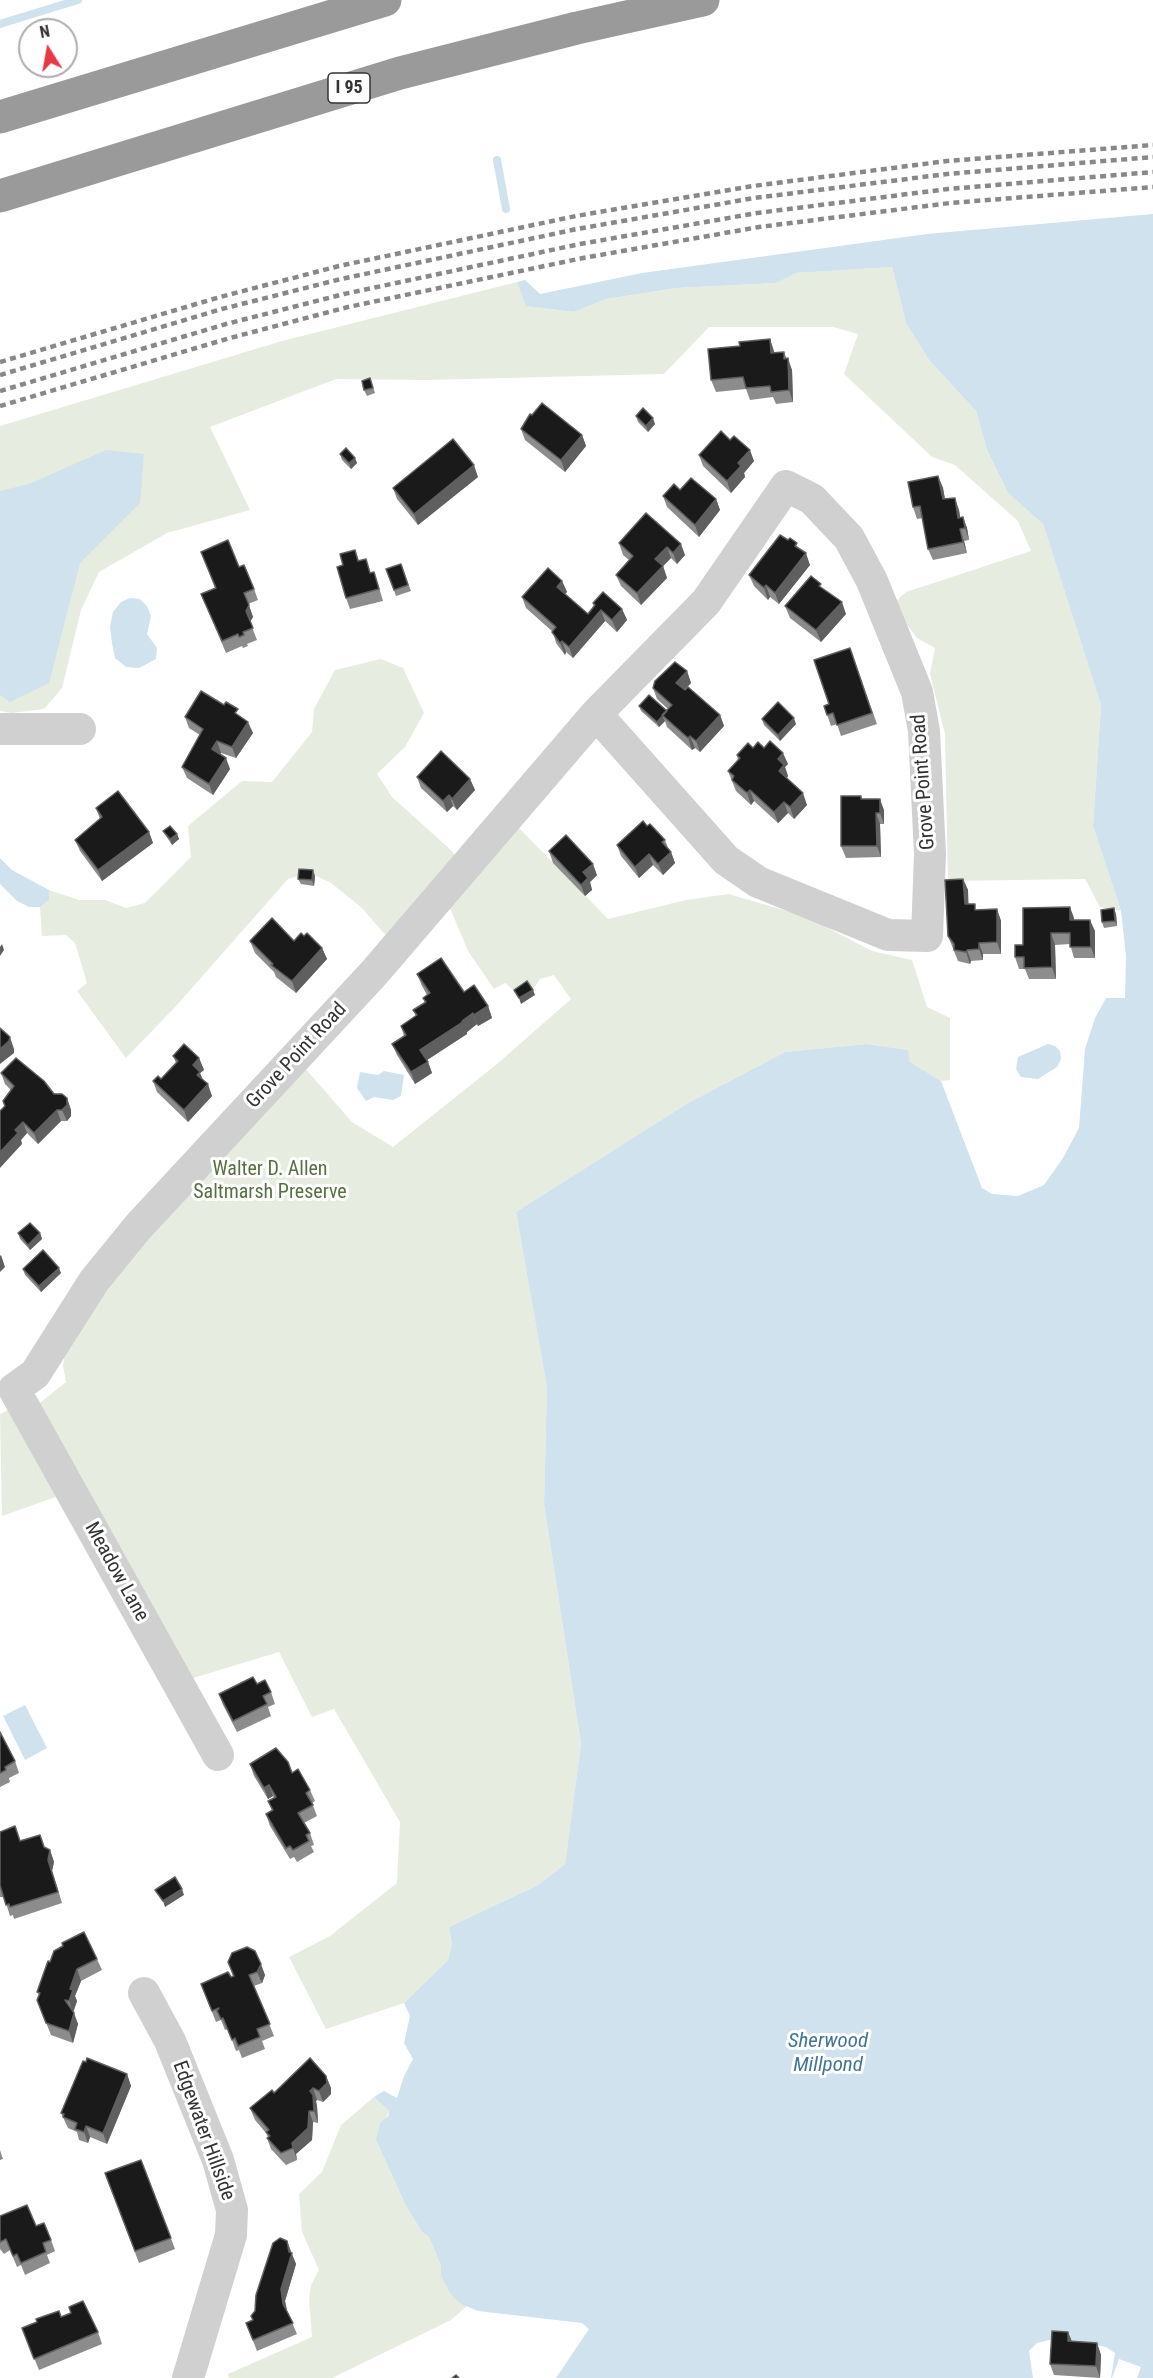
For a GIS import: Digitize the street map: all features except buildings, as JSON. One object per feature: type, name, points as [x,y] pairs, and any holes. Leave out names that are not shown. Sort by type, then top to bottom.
[{"type":"highway","points":[[0,117],[385,0]]},
{"type":"highway","name":"I 95","points":[[0,196],[400,73],[577,28],[703,0]]},
{"type":"street","name":"Grove Point Road","points":[[7,1386],[35,1374],[94,1281],[138,1227],[374,973],[596,714],[706,602],[786,486],[812,499],[849,538],[872,581],[916,692],[924,731],[928,813],[927,936],[888,935],[758,882],[726,860],[596,714]]},
{"type":"street","points":[[0,729],[80,729]]},
{"type":"street","name":"Meadow Lane","points":[[7,1386],[218,1755]]},
{"type":"street","name":"Edgewater Hillside","points":[[144,1993],[170,2041],[218,2160],[232,2210],[231,2235],[188,2378]]},
{"type":"green space","points":[[892,267],[906,323],[929,360],[976,411],[987,450],[1008,493],[1043,524],[1101,705],[1093,826],[1121,911],[1100,907],[1085,879],[948,881],[945,734],[930,674],[935,648],[917,638],[898,613],[894,603],[906,592],[1031,551],[1018,521],[955,465],[932,457],[844,374],[858,334],[833,327],[709,327],[664,374],[427,380],[336,379],[210,427],[250,510],[167,533],[99,572],[81,610],[62,688],[44,709],[11,713],[0,711],[0,426],[282,341],[517,282],[527,306],[574,312],[606,299],[677,288],[775,283],[795,273]]},
{"type":"green space","name":"Walter D. Allen Saltmarsh Preserve","points":[[381,659],[403,668],[424,713],[405,747],[377,774],[392,797],[452,851],[471,880],[519,828],[608,919],[686,900],[729,894],[807,917],[872,951],[912,960],[927,1007],[950,1018],[950,1080],[941,1081],[910,1062],[907,1050],[867,1044],[785,1052],[688,1103],[516,1212],[547,1388],[544,1504],[581,1744],[565,1864],[538,1885],[449,1927],[452,1945],[448,1960],[404,2003],[326,2029],[289,1957],[330,1936],[397,1883],[400,1822],[334,1709],[312,1717],[279,1652],[190,1679],[81,1488],[2,1516],[0,1414],[10,1409],[35,1407],[66,1382],[63,1366],[69,1327],[100,1285],[304,1067],[352,1122],[393,1147],[497,1064],[571,999],[554,975],[540,979],[534,988],[518,994],[505,983],[494,989],[468,951],[450,908],[390,940],[361,907],[331,883],[310,873],[288,879],[177,1005],[126,1058],[77,991],[87,983],[75,943],[66,935],[42,936],[40,907],[49,900],[49,890],[79,900],[105,900],[126,908],[145,903],[191,857],[188,826],[242,781],[272,782],[312,732],[314,709],[335,670]]},
{"type":"green space","points":[[374,2097],[389,2111],[376,2140],[406,2206],[422,2232],[429,2237],[441,2266],[441,2276],[461,2304],[467,2306],[451,2320],[332,2378],[229,2378],[228,2374],[312,2337],[309,2299],[311,2285],[319,2270],[302,2232],[299,2194],[322,2172],[341,2125]]},
{"type":"water","name":"Sherwood Millpond","points":[[1153,214],[1153,2378],[1111,2378],[1115,2353],[1106,2347],[1057,2338],[1037,2343],[1029,2351],[1033,2378],[556,2378],[589,2329],[582,2323],[478,2311],[461,2304],[450,2293],[441,2276],[441,2266],[429,2237],[422,2232],[406,2206],[376,2140],[380,2123],[388,2116],[389,2111],[374,2097],[384,2091],[397,2098],[404,2076],[413,2059],[404,2043],[410,2016],[404,2003],[448,1960],[452,1945],[449,1927],[538,1885],[565,1864],[581,1744],[544,1504],[547,1388],[516,1212],[688,1103],[785,1052],[867,1044],[908,1050],[910,1062],[941,1081],[982,1188],[992,1194],[1018,1196],[1044,1185],[1063,1158],[1079,1128],[1085,1049],[1095,1018],[1106,998],[1125,998],[1126,956],[1121,911],[1093,826],[1101,705],[1043,524],[1008,493],[987,450],[976,411],[929,360],[906,323],[892,267],[796,273],[776,283],[677,288],[606,299],[574,312],[526,306],[517,282],[525,280],[540,294],[642,273],[927,234]]},
{"type":"water","points":[[106,450],[144,454],[140,503],[80,563],[49,683],[10,702],[0,695],[0,491],[29,484]]},
{"type":"water","points":[[130,598],[140,599],[147,606],[151,616],[147,634],[157,648],[156,659],[139,668],[126,667],[115,658],[112,643],[110,626],[113,612],[121,602]]},
{"type":"water","points":[[0,858],[12,870],[49,890],[49,900],[40,907],[29,907],[17,901],[0,884]]},
{"type":"water","points":[[1048,1044],[1060,1051],[1061,1059],[1057,1067],[1038,1079],[1021,1077],[1016,1069],[1018,1057]]},
{"type":"water","points":[[384,1071],[404,1075],[401,1096],[393,1100],[374,1097],[366,1101],[357,1088],[360,1072],[378,1075]]},
{"type":"water","points":[[25,1705],[47,1748],[25,1760],[3,1716]]},
{"type":"pier","points":[[1119,2359],[1141,2367],[1137,2378],[1112,2378]]},
{"type":"waterway","points":[[0,24],[78,0]]},
{"type":"waterway","points":[[497,160],[506,209]]},
{"type":"railway","points":[[0,362],[220,297],[339,266],[576,216],[753,186],[947,161],[1153,145]]},
{"type":"railway","points":[[0,375],[222,309],[341,279],[577,229],[754,198],[947,174],[1153,157]]},
{"type":"railway","points":[[0,391],[226,324],[344,294],[580,244],[757,213],[948,189],[1153,172]]},
{"type":"railway","points":[[0,406],[230,338],[348,307],[583,258],[759,227],[950,203],[1153,187]]}]
